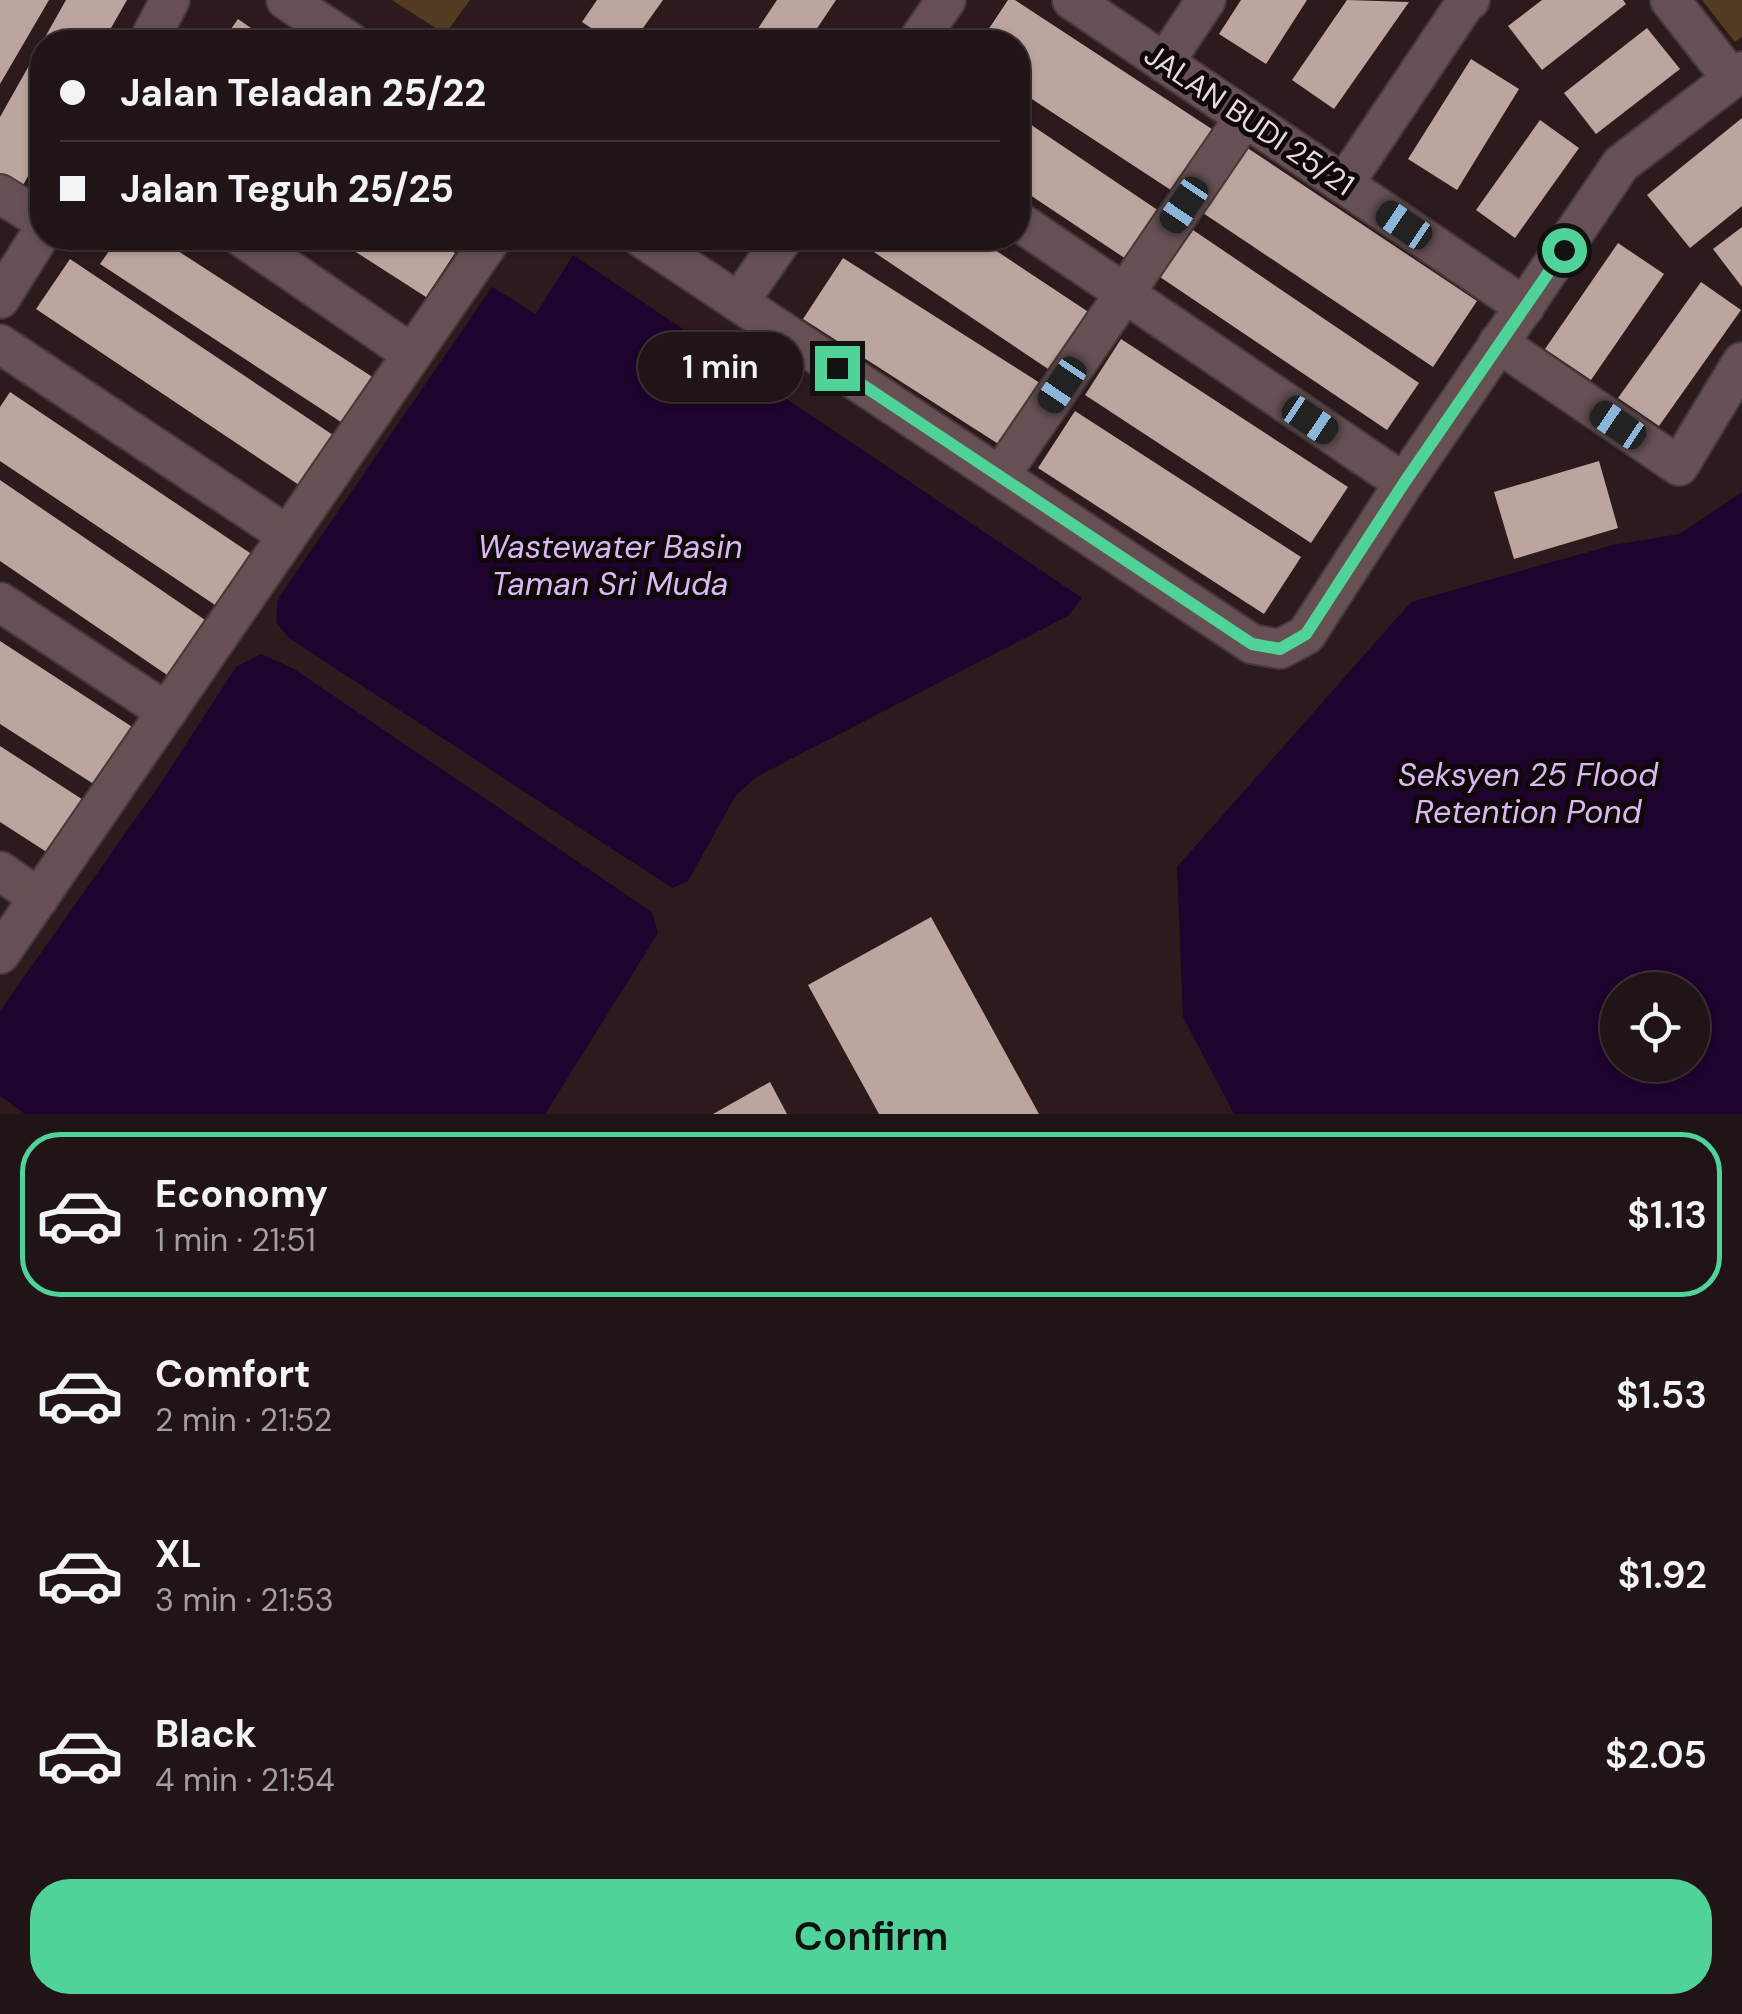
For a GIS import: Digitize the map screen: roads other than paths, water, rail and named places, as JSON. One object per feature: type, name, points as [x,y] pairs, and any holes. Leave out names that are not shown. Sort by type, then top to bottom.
[{"type":"street","points":[[154,30],[170,0]]},
{"type":"street","points":[[286,0],[332,30]]},
{"type":"street","points":[[925,30],[946,0]]},
{"type":"street","name":"JALAN BUDI 25/21","points":[[1072,0],[1525,307]]},
{"type":"street","points":[[1164,62],[1206,0]]},
{"type":"street","points":[[1344,184],[1470,0]]},
{"type":"street","points":[[660,250],[1252,644],[1280,649],[1306,634],[1498,342],[1621,164],[1737,75],[1670,0]]},
{"type":"street","points":[[1000,476],[1245,117]]},
{"type":"street","points":[[0,194],[30,213]]},
{"type":"street","points":[[1030,230],[1404,483]]},
{"type":"street","points":[[0,299],[31,250]]},
{"type":"street","points":[[260,250],[412,354]]},
{"type":"street","points":[[0,954],[484,250]]},
{"type":"street","points":[[739,302],[776,250]]},
{"type":"street","points":[[1498,342],[1678,466],[1742,362]]},
{"type":"street","points":[[0,344],[287,535]]},
{"type":"street","points":[[0,602],[167,712]]},
{"type":"street","points":[[0,871],[39,898]]},
{"type":"water","name":"Wastewater Basin Taman Sri Muda","points":[[573,255],[1082,598],[1068,616],[758,776],[736,795],[688,881],[672,888],[289,638],[276,622],[278,599],[492,287],[536,314]]},
{"type":"water","name":"Seksyen 25 Flood Retention Pond","points":[[1742,492],[1742,1114],[1234,1114],[1183,1017],[1177,867],[1411,602],[1613,545],[1680,534]]},
{"type":"water","points":[[261,654],[294,669],[652,912],[658,933],[545,1114],[25,1114],[0,1096],[0,1011],[160,784],[236,667]]}]
